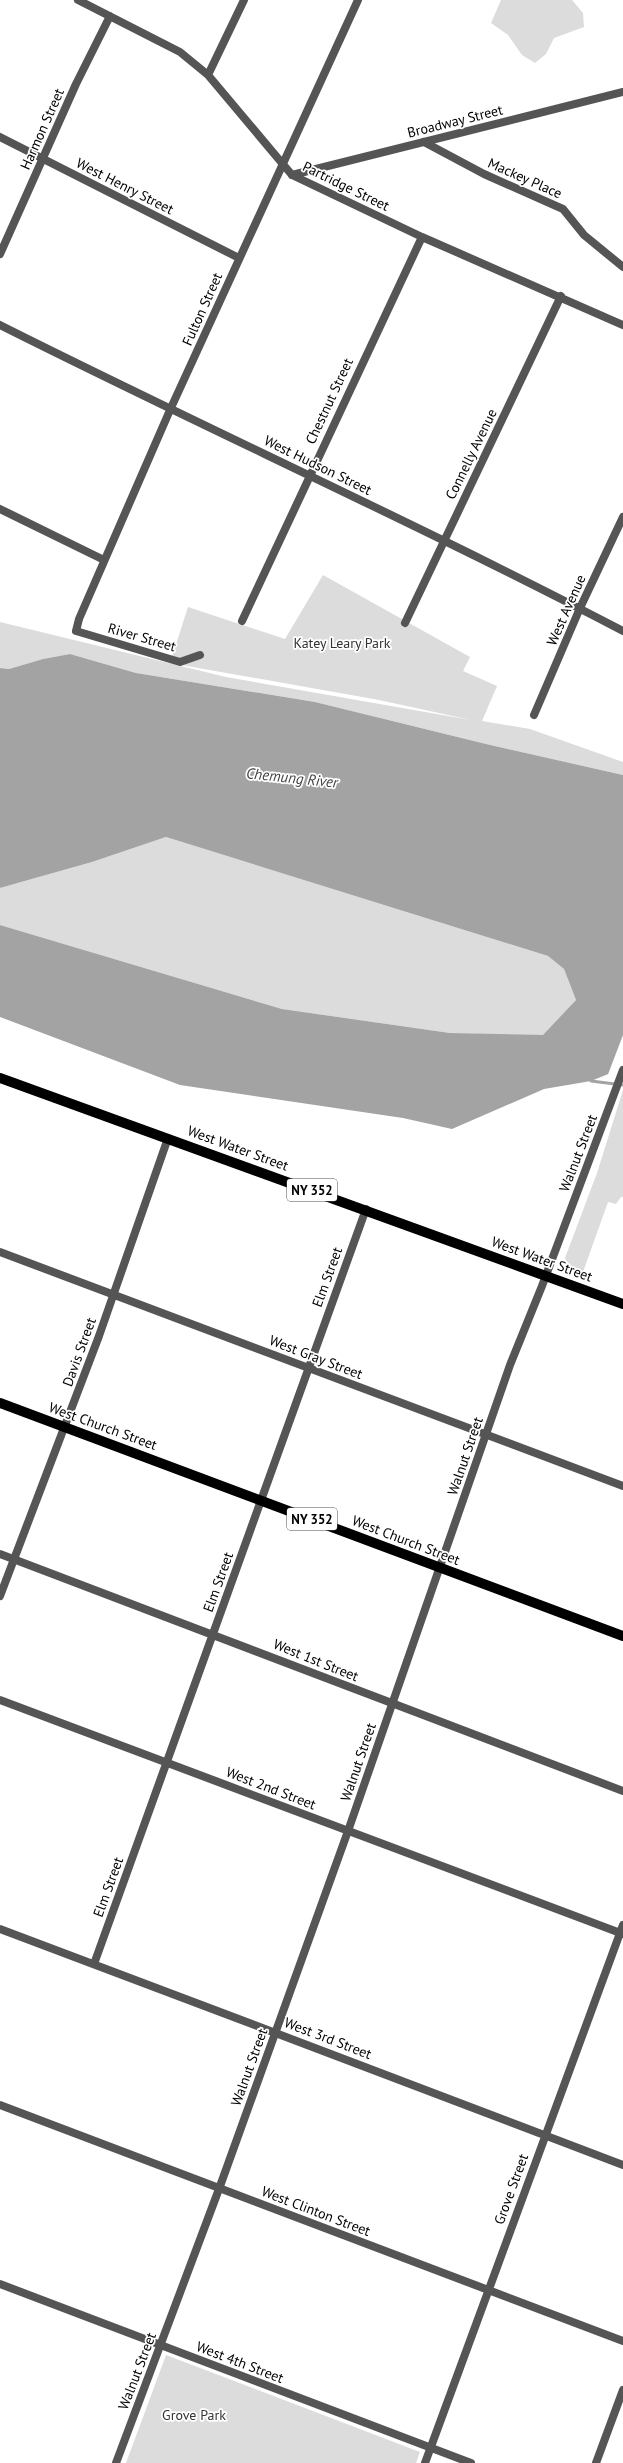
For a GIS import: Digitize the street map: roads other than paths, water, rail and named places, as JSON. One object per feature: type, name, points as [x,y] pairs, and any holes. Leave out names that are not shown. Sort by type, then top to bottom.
[{"type":"main road","name":"West Water Street","points":[[0,1078],[366,1209],[623,1304]]},
{"type":"main road","name":"West Church Street","points":[[0,1403],[261,1499],[623,1636]]},
{"type":"street","name":"Partridge Street","points":[[78,0],[180,52],[208,76],[292,175],[422,237],[623,324]]},
{"type":"street","points":[[208,76],[244,0]]},
{"type":"street","name":"Fulton Street","points":[[76,631],[104,560],[170,410],[358,0]]},
{"type":"street","name":"Harmon Street","points":[[0,254],[76,84],[110,16]]},
{"type":"street","name":"Broadway Street","points":[[292,175],[623,92]]},
{"type":"street","name":"West Henry Street","points":[[0,137],[239,258]]},
{"type":"street","name":"Mackey Place","points":[[424,142],[484,174],[563,209],[589,240],[623,267]]},
{"type":"street","name":"Chestnut Street","points":[[242,621],[309,474],[422,237]]},
{"type":"street","name":"Connelly Avenue","points":[[405,623],[561,296]]},
{"type":"street","name":"West Hudson Street","points":[[0,325],[170,410],[309,474],[443,542],[580,608],[623,631]]},
{"type":"street","points":[[0,509],[104,560]]},
{"type":"street","name":"West Avenue","points":[[534,714],[580,608],[623,517]]},
{"type":"street","name":"River Street","points":[[76,631],[180,662],[200,655]]},
{"type":"street","name":"Walnut Street","points":[[116,2463],[219,2189],[348,1831],[486,1434],[623,1070]]},
{"type":"street","name":"Davis Street","points":[[0,1596],[15,1560],[114,1294],[168,1138]]},
{"type":"street","name":"Elm Street","points":[[94,1964],[366,1209]]},
{"type":"street","name":"West Gray Street","points":[[0,1252],[623,1486]]},
{"type":"street","name":"West 1st Street","points":[[0,1554],[213,1633],[393,1704],[623,1790]]},
{"type":"street","name":"West 2nd Street","points":[[0,1700],[348,1831],[622,1930]]},
{"type":"street","name":"West 3rd Street","points":[[0,1929],[275,2031],[623,2165]]},
{"type":"street","name":"Grove Street","points":[[425,2463],[622,1930]]},
{"type":"street","name":"West Clinton Street","points":[[0,2105],[623,2341]]},
{"type":"street","name":"West 4th Street","points":[[0,2284],[471,2463]]},
{"type":"street","points":[[596,2463],[623,2390]]},
{"type":"water","name":"Chemung River","points":[[70,654],[136,673],[315,702],[486,744],[623,775],[623,1068],[591,1081],[544,1089],[452,1129],[403,1118],[180,1085],[0,1017],[0,925],[282,1009],[450,1033],[543,1035],[576,1000],[564,969],[548,956],[166,837],[92,862],[0,888],[0,668],[9,669],[43,659]]},
{"type":"waterway","points":[[591,1081],[623,1085]]},
{"type":"park label","name":"Katey Leary Park","points":[[342,643]]},
{"type":"park label","name":"Grove Park","points":[[194,2415]]}]
